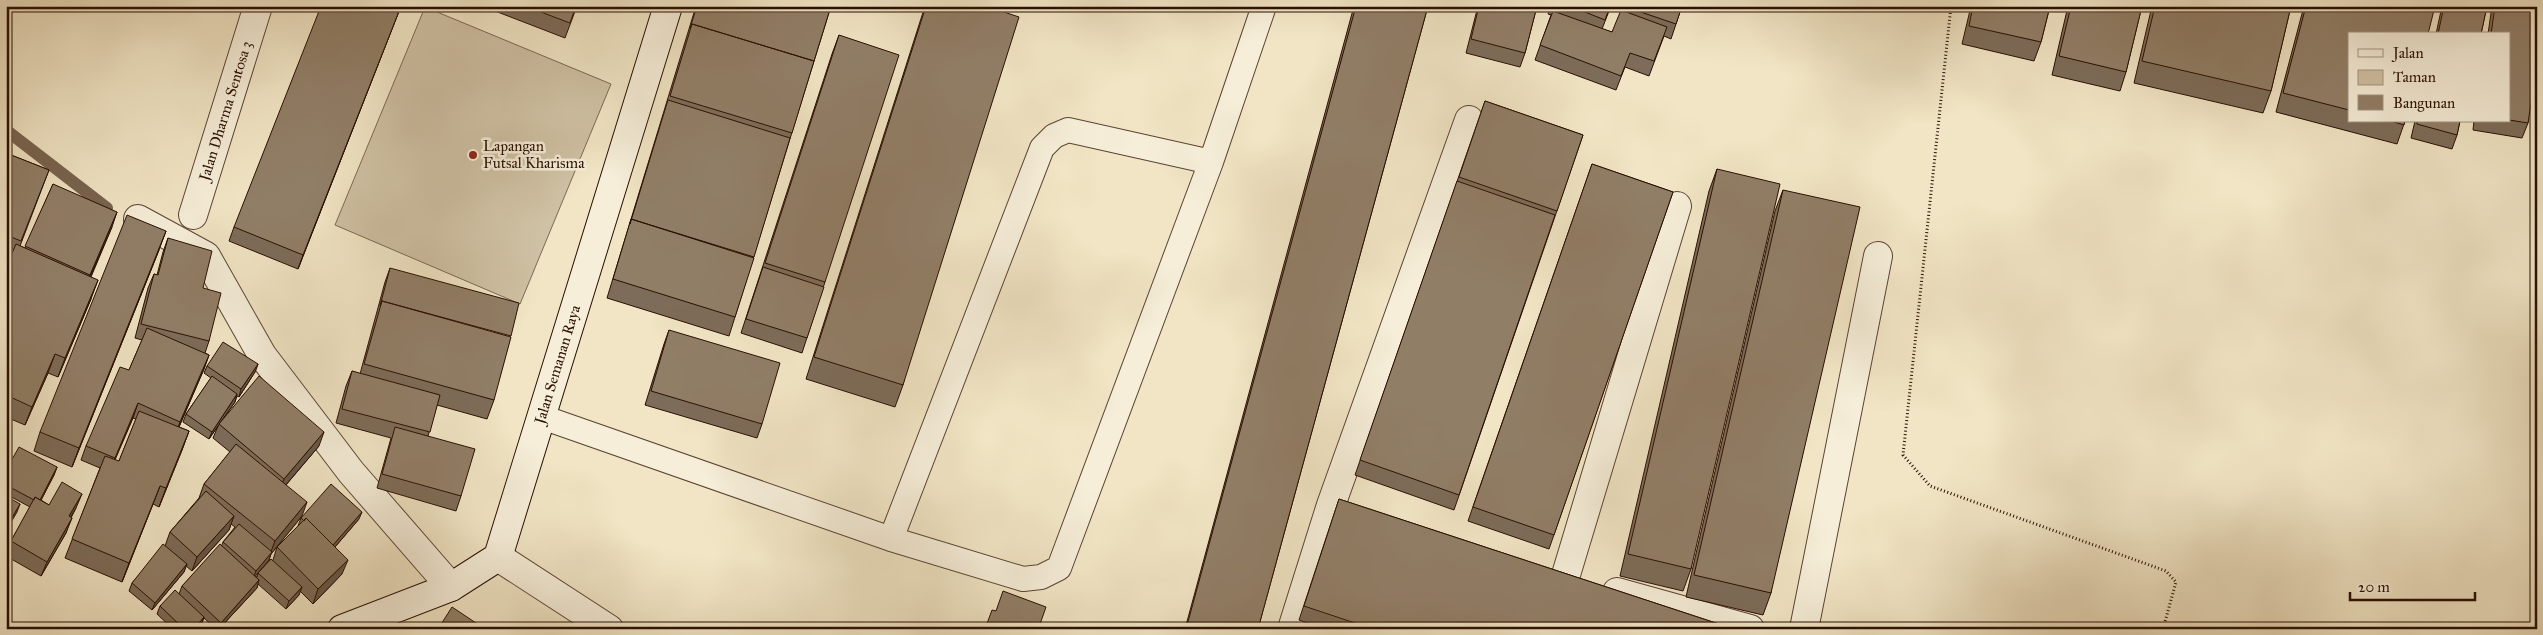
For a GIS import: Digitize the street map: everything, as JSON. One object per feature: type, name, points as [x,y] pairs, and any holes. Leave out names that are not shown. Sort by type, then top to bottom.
[{"type":"street","name":"Jalan Dharma Sentosa 3","points":[[193,215],[258,6]]},
{"type":"street","name":"Jalan Semanan Raya","points":[[498,557],[668,6]]},
{"type":"street","points":[[1292,629],[1331,505],[1469,120]]},
{"type":"street","points":[[1565,578],[1676,206]]},
{"type":"street","points":[[138,219],[206,256],[262,355],[350,472],[451,587]]},
{"type":"street","points":[[1804,629],[1878,256]]},
{"type":"street","points":[[1331,505],[1359,513]]},
{"type":"street","points":[[342,629],[451,587],[498,557],[609,629]]},
{"type":"street","points":[[1537,569],[1750,629]]},
{"type":"lane","points":[[542,417],[891,539],[1023,579],[1041,577],[1059,568],[1211,162],[1264,6]]},
{"type":"lane","points":[[891,539],[1042,148],[1054,136],[1068,130],[1211,162]]},
{"type":"path","points":[[1951,6],[1903,455],[1930,486],[2166,572],[2176,582],[2163,629]]},
{"type":"green space","name":"Lapangan Futsal Kharisma","points":[[425,7],[611,84],[520,304],[335,225]]},
{"type":"building","points":[[321,6],[401,6],[303,255],[234,227]]},
{"type":"building","points":[[525,6],[576,6],[570,23]]},
{"type":"building","points":[[697,6],[831,6],[814,61],[692,24],[690,28]]},
{"type":"building","points":[[926,6],[986,6],[1019,17],[903,385],[814,357]]},
{"type":"building","points":[[1356,6],[1428,6],[1258,629],[1186,629]]},
{"type":"building","points":[[1479,6],[1537,6],[1525,53],[1471,39]]},
{"type":"building","points":[[1570,6],[1610,6],[1605,20]]},
{"type":"building","points":[[1629,6],[1682,6],[1676,24],[1629,8]]},
{"type":"building","points":[[1973,6],[2050,6],[2041,42],[1969,26]]},
{"type":"building","points":[[2071,6],[2142,6],[2126,72],[2059,56]]},
{"type":"building","points":[[2155,6],[2291,6],[2271,91],[2142,61]]},
{"type":"building","points":[[2306,6],[2435,6],[2428,32],[2348,32],[2348,110],[2283,93]]},
{"type":"building","points":[[2444,6],[2487,6],[2481,32],[2438,32]]},
{"type":"building","points":[[2495,6],[2537,6],[2537,65],[2528,123],[2510,120],[2510,32],[2491,32]]},
{"type":"building","points":[[1621,10],[1667,27],[1654,61],[1630,53],[1621,76],[1540,45],[1553,11],[1612,32]]},
{"type":"building","points":[[692,24],[814,61],[792,133],[670,96]]},
{"type":"building","points":[[839,35],[899,55],[825,282],[765,263]]},
{"type":"building","points":[[668,100],[790,138],[754,257],[631,219]]},
{"type":"building","points":[[1485,101],[1583,135],[1557,211],[1459,177]]},
{"type":"building","points":[[2394,122],[2405,122],[2404,125]]},
{"type":"building","points":[[2417,122],[2460,122],[2457,135],[2417,124]]},
{"type":"building","points":[[6,153],[49,170],[21,241],[6,235]]},
{"type":"building","points":[[1592,164],[1673,192],[1554,535],[1473,507]]},
{"type":"building","points":[[1717,169],[1780,184],[1691,569],[1628,554]]},
{"type":"building","points":[[1457,181],[1555,215],[1459,495],[1360,460]]},
{"type":"building","points":[[53,184],[117,212],[90,275],[25,246]]},
{"type":"building","points":[[1783,190],[1860,207],[1771,593],[1694,575]]},
{"type":"building","points":[[127,215],[166,231],[79,448],[40,432]]},
{"type":"building","points":[[631,219],[754,258],[735,317],[613,279]]},
{"type":"building","points":[[168,238],[212,251],[203,288],[221,293],[209,341],[141,324],[154,274],[158,275]]},
{"type":"building","points":[[16,244],[98,280],[65,358],[55,354],[32,407],[6,395],[6,267]]},
{"type":"building","points":[[763,267],[824,287],[807,338],[746,319]]},
{"type":"building","points":[[390,268],[519,303],[511,336],[382,301],[380,306]]},
{"type":"building","points":[[382,301],[511,337],[494,400],[364,364]]},
{"type":"building","points":[[147,328],[209,355],[180,422],[138,403],[115,458],[86,446],[120,367],[129,370]]},
{"type":"building","points":[[669,330],[780,363],[762,424],[651,391]]},
{"type":"building","points":[[223,342],[258,364],[241,389],[207,366]]},
{"type":"building","points":[[352,371],[440,395],[430,432],[342,409]]},
{"type":"building","points":[[212,376],[237,394],[212,432],[186,414]]},
{"type":"building","points":[[259,376],[324,432],[284,479],[219,424]]},
{"type":"building","points":[[139,411],[189,431],[166,488],[160,486],[129,563],[72,539],[105,456],[119,461]]},
{"type":"building","points":[[395,427],[475,449],[461,496],[382,474]]},
{"type":"building","points":[[236,444],[307,502],[275,541],[204,484]]},
{"type":"building","points":[[19,447],[57,467],[40,500],[35,497],[34,500],[6,485],[6,470]]},
{"type":"building","points":[[62,482],[82,494],[69,516],[72,518],[47,562],[11,541],[35,497],[49,505]]},
{"type":"building","points":[[331,484],[362,512],[333,545],[306,518],[304,521],[301,518]]},
{"type":"building","points":[[206,491],[234,516],[197,557],[170,532]]},
{"type":"building","points":[[6,496],[20,504],[6,528]]},
{"type":"building","points":[[1339,499],[1734,629],[1373,629],[1304,606]]},
{"type":"building","points":[[306,518],[348,560],[318,589],[277,547]]},
{"type":"building","points":[[239,524],[272,552],[256,571],[223,542]]},
{"type":"building","points":[[163,544],[187,564],[155,603],[132,583]]},
{"type":"building","points":[[220,544],[259,580],[221,623],[182,586]]},
{"type":"building","points":[[271,559],[302,587],[289,601],[258,573]]},
{"type":"building","points":[[175,590],[204,617],[194,629],[184,629],[160,606]]},
{"type":"building","points":[[1003,591],[1046,607],[1039,627],[1044,629],[985,629],[992,610],[996,611]]},
{"type":"building","points":[[452,607],[485,629],[438,629]]},
{"type":"waterway","points":[[6,130],[107,208]]},
{"type":"place","name":"Lapangan Futsal Kharisma","points":[[473,155]]}]
